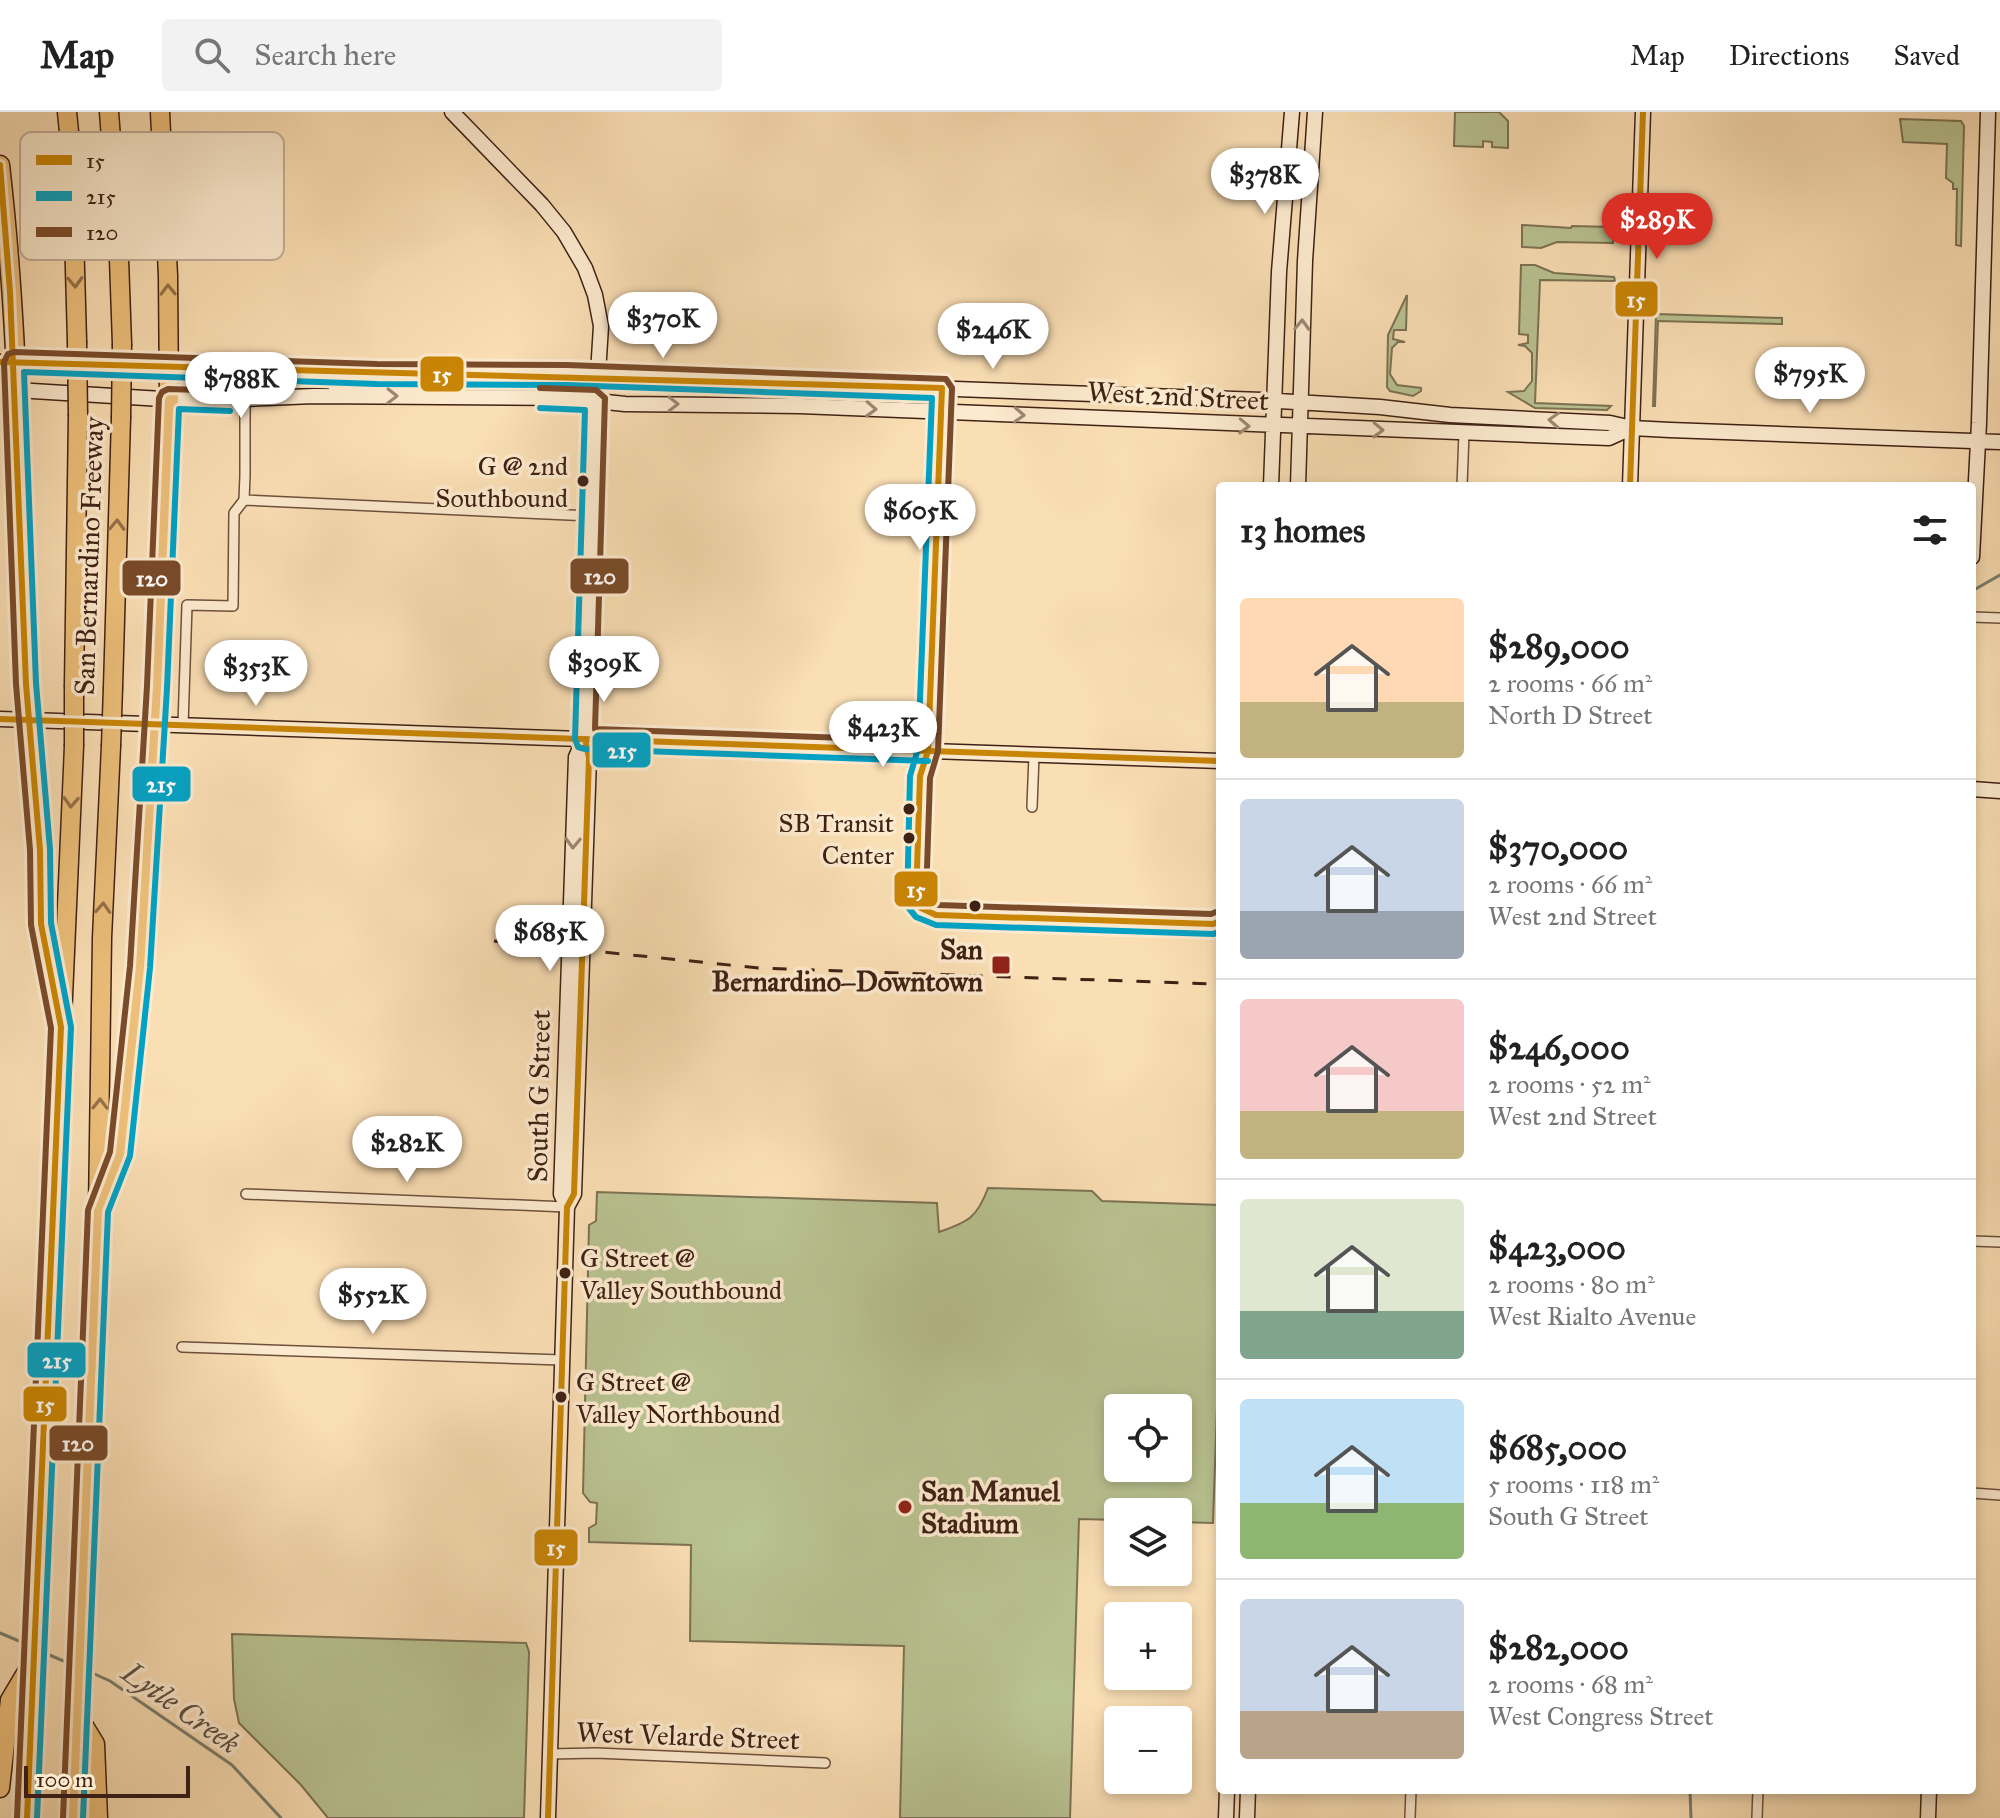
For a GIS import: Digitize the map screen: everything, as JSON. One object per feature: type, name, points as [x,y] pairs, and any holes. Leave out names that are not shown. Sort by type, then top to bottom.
[{"type":"highway","points":[[59,112],[66,132]]},
{"type":"highway","name":"San Bernardino Freeway","points":[[67,112],[69,132]]},
{"type":"highway","name":"San Bernardino Freeway","points":[[109,112],[111,132]]},
{"type":"highway","points":[[160,112],[161,132]]},
{"type":"highway","points":[[0,165],[6,216],[8,390],[26,684],[40,850],[41,924],[61,1027]]},
{"type":"highway","name":"San Bernardino Freeway","points":[[27,1818],[74,746],[78,416],[74,260]]},
{"type":"highway","name":"San Bernardino Freeway","points":[[73,1818],[98,1210],[102,938],[121,418],[119,260]]},
{"type":"highway","points":[[98,1210],[120,1154],[140,967],[157,687],[169,399],[167,260]]},
{"type":"highway","points":[[0,1788],[10,1700],[34,1661]]},
{"type":"highway","points":[[76,1713],[95,1744],[98,1818]]},
{"type":"main road","name":"South G Street","points":[[452,112],[564,232],[585,268],[595,295],[601,326],[595,400],[585,739],[576,757],[561,1194],[567,1207],[548,1818]]},
{"type":"main road","points":[[1271,482],[1279,272],[1292,112]]},
{"type":"main road","points":[[1298,482],[1305,261],[1315,112]]},
{"type":"main road","points":[[1630,482],[1643,112]]},
{"type":"main road","points":[[1976,482],[1988,112]]},
{"type":"main road","name":"West 2nd Street","points":[[7,362],[377,374],[596,377],[1274,401],[1610,423],[1632,428],[2000,442]]},
{"type":"main road","points":[[314,396],[322,389],[373,384],[377,374]]},
{"type":"main road","name":"West 2nd Street","points":[[8,390],[245,401],[314,396],[595,400],[625,404],[942,411],[1273,427],[1609,438],[1632,428]]},
{"type":"main road","points":[[1415,431],[1436,425],[1509,427],[1516,426],[1522,418]]},
{"type":"main road","points":[[0,719],[1216,761]]},
{"type":"main road","points":[[1976,789],[2000,791]]},
{"type":"main road","points":[[1226,1818],[1227,1794]]},
{"type":"main road","points":[[1247,1818],[1248,1794]]},
{"type":"main road","points":[[1928,1818],[1929,1794]]},
{"type":"street","points":[[928,751],[942,388]]},
{"type":"street","points":[[183,725],[187,605],[233,606],[234,513],[244,500],[245,401]]},
{"type":"street","points":[[1462,482],[1464,433]]},
{"type":"street","points":[[244,500],[591,516]]},
{"type":"street","points":[[1976,617],[2000,618]]},
{"type":"street","points":[[1032,807],[1034,755]]},
{"type":"street","points":[[246,1194],[567,1207]]},
{"type":"street","points":[[1976,1241],[2000,1242]]},
{"type":"street","points":[[182,1347],[562,1360]]},
{"type":"street","points":[[1976,1493],[2000,1495]]},
{"type":"street","name":"West Velarde Street","points":[[550,1754],[596,1753],[825,1763]]},
{"type":"street","points":[[1410,1818],[1411,1794]]},
{"type":"street","points":[[1757,1818],[1758,1794]]},
{"type":"green space","points":[[1455,112],[1499,112],[1508,121],[1508,148],[1492,147],[1492,142],[1483,141],[1483,147],[1454,146]]},
{"type":"green space","points":[[1900,119],[1961,121],[1964,126],[1961,246],[1956,245],[1957,189],[1953,189],[1953,183],[1946,178],[1947,144],[1903,142]]},
{"type":"green space","points":[[1522,225],[1613,227],[1613,243],[1557,242],[1541,248],[1522,247]]},
{"type":"green space","points":[[1521,265],[1535,265],[1554,273],[1614,277],[1615,281],[1540,280],[1535,403],[1611,406],[1607,410],[1535,408],[1508,392],[1524,391],[1532,381],[1532,353],[1525,346],[1518,345],[1528,343],[1528,335],[1519,334]]},
{"type":"green space","points":[[1407,295],[1406,330],[1394,330],[1393,339],[1405,342],[1398,342],[1392,348],[1390,374],[1397,385],[1421,388],[1413,396],[1390,391],[1387,387],[1388,335]]},
{"type":"green space","points":[[1656,314],[1782,318],[1782,324],[1658,321],[1653,406]]},
{"type":"green space","name":"San Manuel Stadium","points":[[988,1188],[1092,1191],[1102,1201],[1216,1205],[1213,1523],[1192,1522],[1192,1498],[1104,1498],[1104,1520],[1079,1519],[1070,1818],[900,1818],[904,1646],[690,1641],[691,1545],[589,1542],[589,1528],[596,1524],[597,1503],[590,1502],[583,1493],[589,1225],[596,1221],[597,1192],[937,1203],[939,1232],[970,1218]]},
{"type":"green space","points":[[232,1634],[526,1643],[529,1652],[524,1818],[328,1818],[301,1785],[239,1723],[234,1699]]},
{"type":"waterway","points":[[1976,589],[2000,575]]},
{"type":"waterway","name":"Lytle Creek","points":[[0,1633],[26,1644]]},
{"type":"waterway","name":"Lytle Creek","points":[[40,1651],[73,1665]]},
{"type":"waterway","name":"Lytle Creek","points":[[88,1671],[110,1681],[232,1765],[281,1818]]},
{"type":"waterway","points":[[1690,1794],[1691,1818]]},
{"type":"railway","points":[[494,941],[759,968],[1211,984]]},
{"type":"transit line","name":"15","points":[[1630,482],[1643,112]]},
{"type":"transit line","name":"15","points":[[0,165],[10,292],[26,684],[40,850],[41,924],[61,1027],[27,1818]]},
{"type":"transit line","name":"120","points":[[17,1818],[51,1028],[31,925],[30,850],[16,684],[4,362],[8,354],[377,364],[567,365],[946,379],[952,388],[938,751],[930,778],[926,898],[938,905],[1216,912]]},
{"type":"transit line","name":"15","points":[[0,362],[942,388],[928,751],[920,776],[916,901],[921,908],[936,915],[1216,923]]},
{"type":"transit line","name":"215","points":[[37,1818],[71,1027],[51,923],[50,849],[36,683],[24,372],[377,384],[567,385],[932,398],[918,749],[910,776],[907,906],[916,917],[936,925],[1216,933]]},
{"type":"transit line","name":"120","points":[[540,388],[596,390],[605,398],[595,729],[928,741]]},
{"type":"transit line","name":"120","points":[[63,1818],[88,1210],[110,1152],[130,966],[147,686],[159,398],[168,389],[230,391]]},
{"type":"transit line","name":"215","points":[[540,408],[585,410],[575,739],[578,747],[928,761]]},
{"type":"transit line","name":"215","points":[[83,1818],[108,1212],[130,1156],[150,968],[167,688],[179,409],[230,411]]},
{"type":"transit line","name":"15","points":[[0,719],[1216,761]]},
{"type":"transit line","name":"15","points":[[548,1818],[567,1207],[574,1194],[589,758],[585,739]]},
{"type":"place","name":"G @ 2nd Southbound","points":[[583,481]]},
{"type":"place","name":"SB Transit Center","points":[[909,838]]},
{"type":"place","name":"San Bernardino–Downtown","points":[[1001,965]]},
{"type":"place","name":"G Street @ Valley Southbound","points":[[565,1273]]},
{"type":"place","name":"G Street @ Valley Northbound","points":[[561,1397]]},
{"type":"place","name":"San Manuel Stadium","points":[[905,1507]]}]
